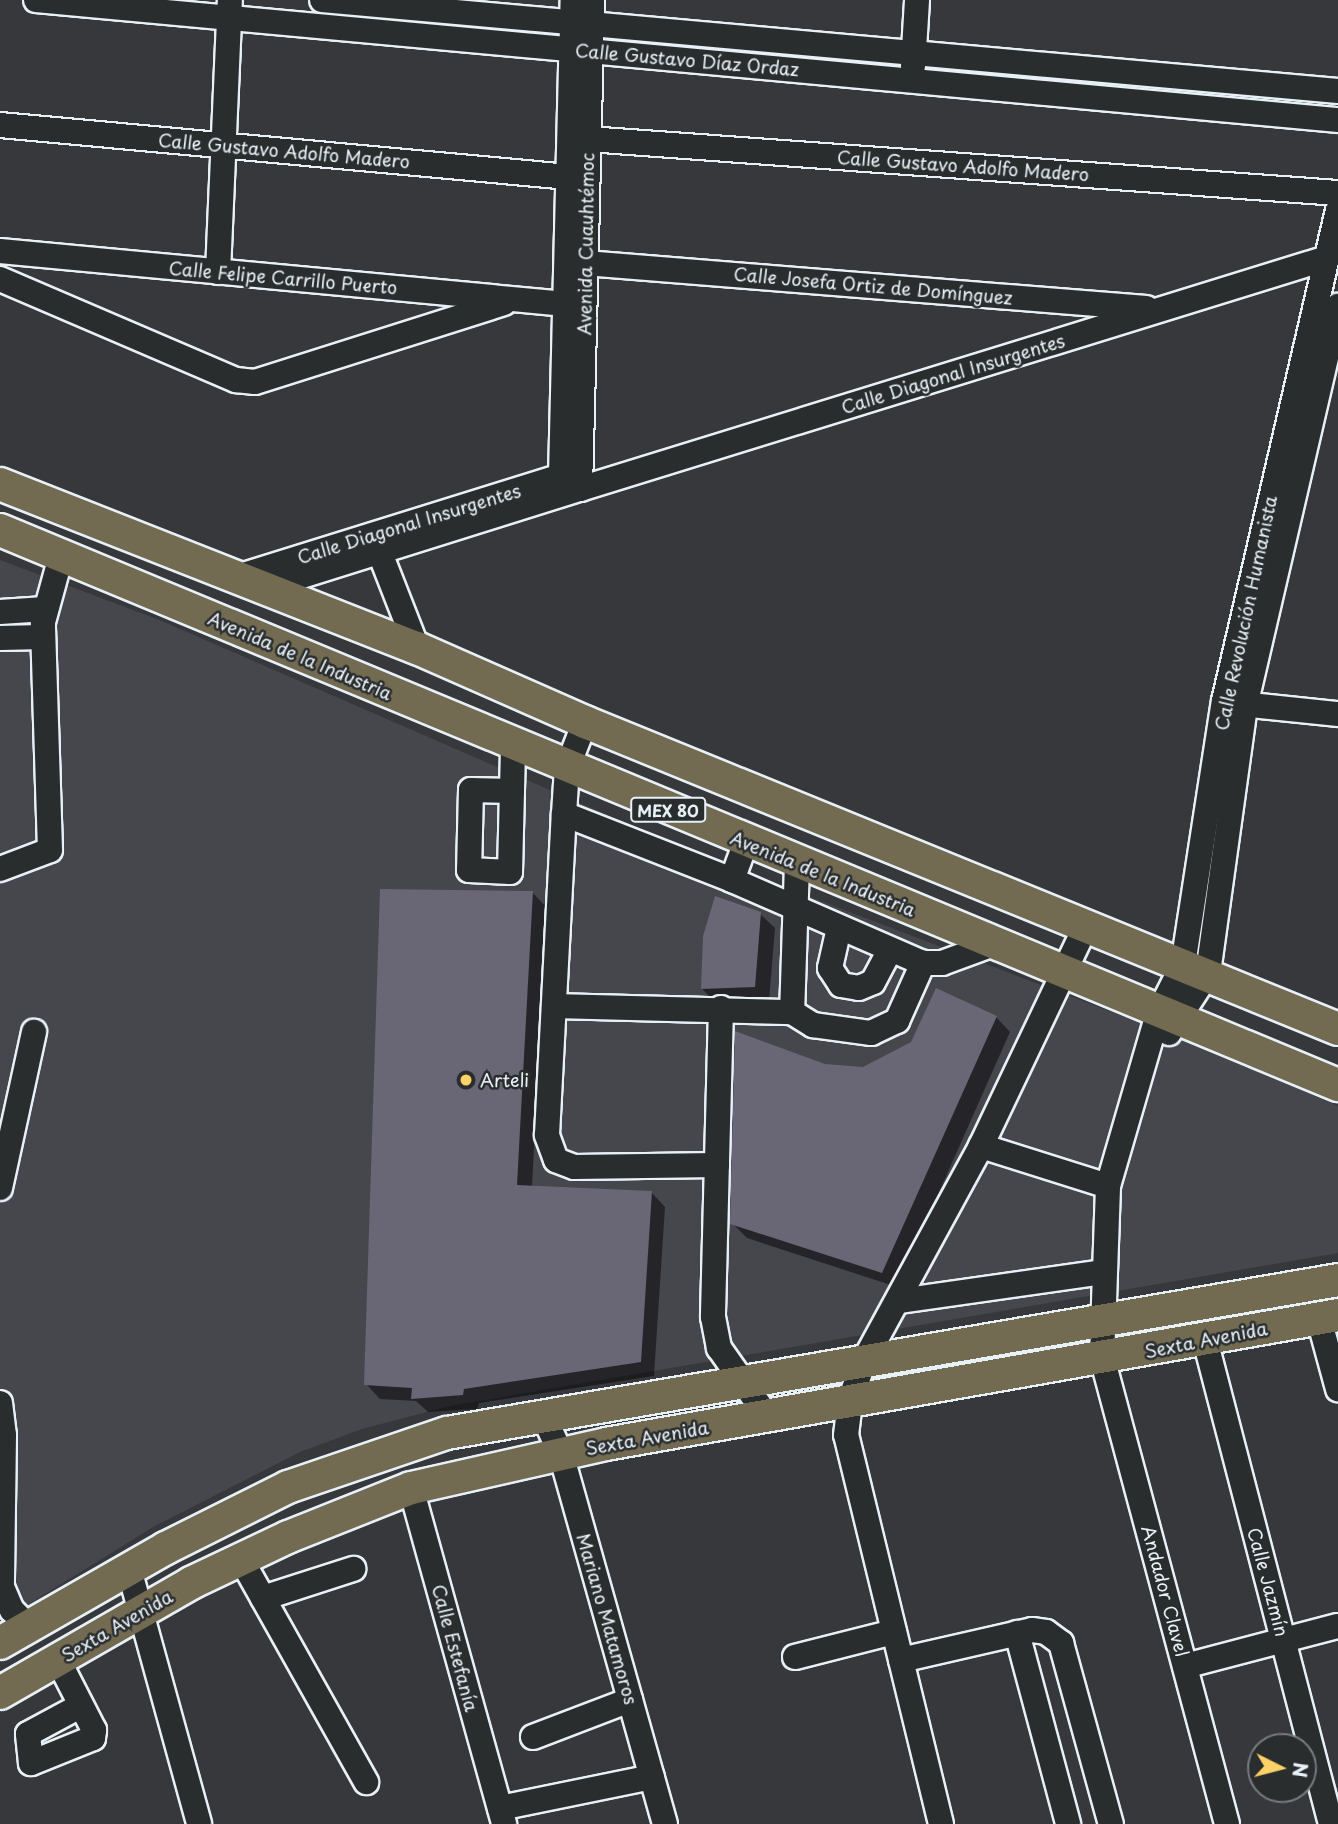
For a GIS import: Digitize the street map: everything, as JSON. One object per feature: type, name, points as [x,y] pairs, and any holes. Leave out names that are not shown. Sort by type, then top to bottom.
[{"type":"main road","name":"MEX 80","points":[[0,484],[416,648],[585,722],[1338,1029]]},
{"type":"main road","name":"Avenida de la Industria","points":[[0,530],[797,864],[1338,1085]]},
{"type":"main road","name":"Sexta Avenida","points":[[0,1643],[130,1569],[288,1487],[447,1433],[1338,1280]]},
{"type":"main road","name":"Sexta Avenida","points":[[0,1693],[144,1610],[241,1559],[411,1488],[561,1454],[850,1400],[1102,1359],[1328,1317]]},
{"type":"street","name":"Calle Gustavo Díaz Ordaz","points":[[36,0],[229,9],[581,50],[1338,120]]},
{"type":"street","name":"Calle Gustavo Díaz Ordaz","points":[[322,0],[582,11],[914,52],[1338,91]]},
{"type":"street","points":[[911,81],[917,0]]},
{"type":"street","points":[[218,272],[229,9]]},
{"type":"street","name":"Avenida Cuauhtémoc","points":[[576,284],[569,177],[582,11]]},
{"type":"street","name":"Avenida Cuauhtémoc","points":[[571,483],[576,284],[588,139],[581,50]]},
{"type":"street","points":[[1161,104],[1164,75]]},
{"type":"street","points":[[1297,116],[1301,88]]},
{"type":"street","name":"Calle Gustavo Adolfo Madero","points":[[0,125],[569,177]]},
{"type":"street","name":"Calle Gustavo Adolfo Madero","points":[[588,139],[1338,192]]},
{"type":"street","name":"Calle Revolución Humanista","points":[[1108,1186],[1139,1074],[1195,969],[1234,703],[1338,210]]},
{"type":"street","name":"Calle Felipe Carrillo Puerto","points":[[0,251],[514,299],[576,284]]},
{"type":"street","name":"Calle Diagonal Insurgentes","points":[[247,583],[571,483],[1161,310],[1327,258]]},
{"type":"street","points":[[0,279],[236,380],[255,382],[514,299]]},
{"type":"street","name":"Calle Josefa Ortiz de Domínguez","points":[[576,284],[1161,310]]},
{"type":"street","name":"Calle Revolución Humanista","points":[[1234,703],[1338,306]]},
{"type":"street","name":"Calle Diagonal Insurgentes","points":[[247,583],[380,553],[571,483]]},
{"type":"street","points":[[380,553],[416,648]]},
{"type":"street","points":[[0,869],[50,850],[43,637],[45,609],[61,556]]},
{"type":"street","points":[[0,612],[45,609]]},
{"type":"street","points":[[0,638],[43,637]]},
{"type":"street","points":[[1234,703],[1338,714]]},
{"type":"street","points":[[585,722],[567,768],[547,1135],[556,1160],[574,1167],[718,1165]]},
{"type":"street","points":[[512,791],[513,746]]},
{"type":"street","points":[[564,814],[732,880],[792,909],[923,963],[942,964],[994,944]]},
{"type":"street","points":[[732,880],[746,842]]},
{"type":"street","points":[[792,1012],[792,909],[797,864]]},
{"type":"street","points":[[941,1824],[846,1435],[850,1400],[864,1361],[900,1301],[981,1146],[1086,926]]},
{"type":"street","points":[[839,928],[830,968],[841,985],[859,988],[873,982],[890,950]]},
{"type":"street","points":[[556,1006],[720,1008],[792,1012],[813,1025],[870,1033],[897,1021],[923,963]]},
{"type":"street","points":[[720,1008],[713,1317],[719,1348],[740,1383],[767,1416]]},
{"type":"street","points":[[0,1188],[34,1032]]},
{"type":"street","points":[[981,1146],[1108,1186]]},
{"type":"street","name":"Andador Clavel","points":[[1108,1186],[1102,1359],[1227,1824]]},
{"type":"street","points":[[900,1301],[1103,1272]]},
{"type":"street","points":[[1328,1317],[1338,1389]]},
{"type":"street","name":"Calle Jazmín","points":[[1205,1340],[1331,1824]]},
{"type":"street","points":[[0,1403],[4,1435],[2,1587],[12,1610],[27,1626]]},
{"type":"street","name":"Mariano Matamoros","points":[[544,1416],[561,1454],[665,1824]]},
{"type":"street","name":"Calle Estefanía","points":[[411,1488],[502,1816]]},
{"type":"street","points":[[241,1559],[366,1782]]},
{"type":"street","points":[[130,1569],[144,1610],[199,1824]]},
{"type":"street","points":[[263,1598],[353,1569]]},
{"type":"street","points":[[1185,1666],[1338,1626]]},
{"type":"street","points":[[795,1657],[894,1632]]},
{"type":"street","points":[[901,1660],[1017,1633],[1046,1632],[1061,1643],[1111,1824]]},
{"type":"street","points":[[1017,1633],[1068,1824]]},
{"type":"street","points":[[58,1660],[80,1706]]},
{"type":"street","points":[[533,1737],[630,1700]]},
{"type":"street","points":[[502,1816],[652,1777]]},
{"type":"shaded area","points":[[0,560],[157,619],[695,853],[1190,1042],[1338,1106],[1338,1253],[450,1406],[362,1429],[300,1452],[153,1527],[0,1622]]},
{"type":"building","points":[[380,889],[533,891],[517,1185],[652,1191],[641,1362],[464,1389],[463,1395],[411,1399],[412,1388],[364,1385]]},
{"type":"building","points":[[715,896],[761,912],[755,987],[701,989],[703,936]]},
{"type":"building","points":[[936,988],[997,1016],[882,1273],[730,1224],[735,1031],[825,1064],[863,1067],[911,1042]]},
{"type":"place","name":"Arteli","points":[[466,1080]]}]
